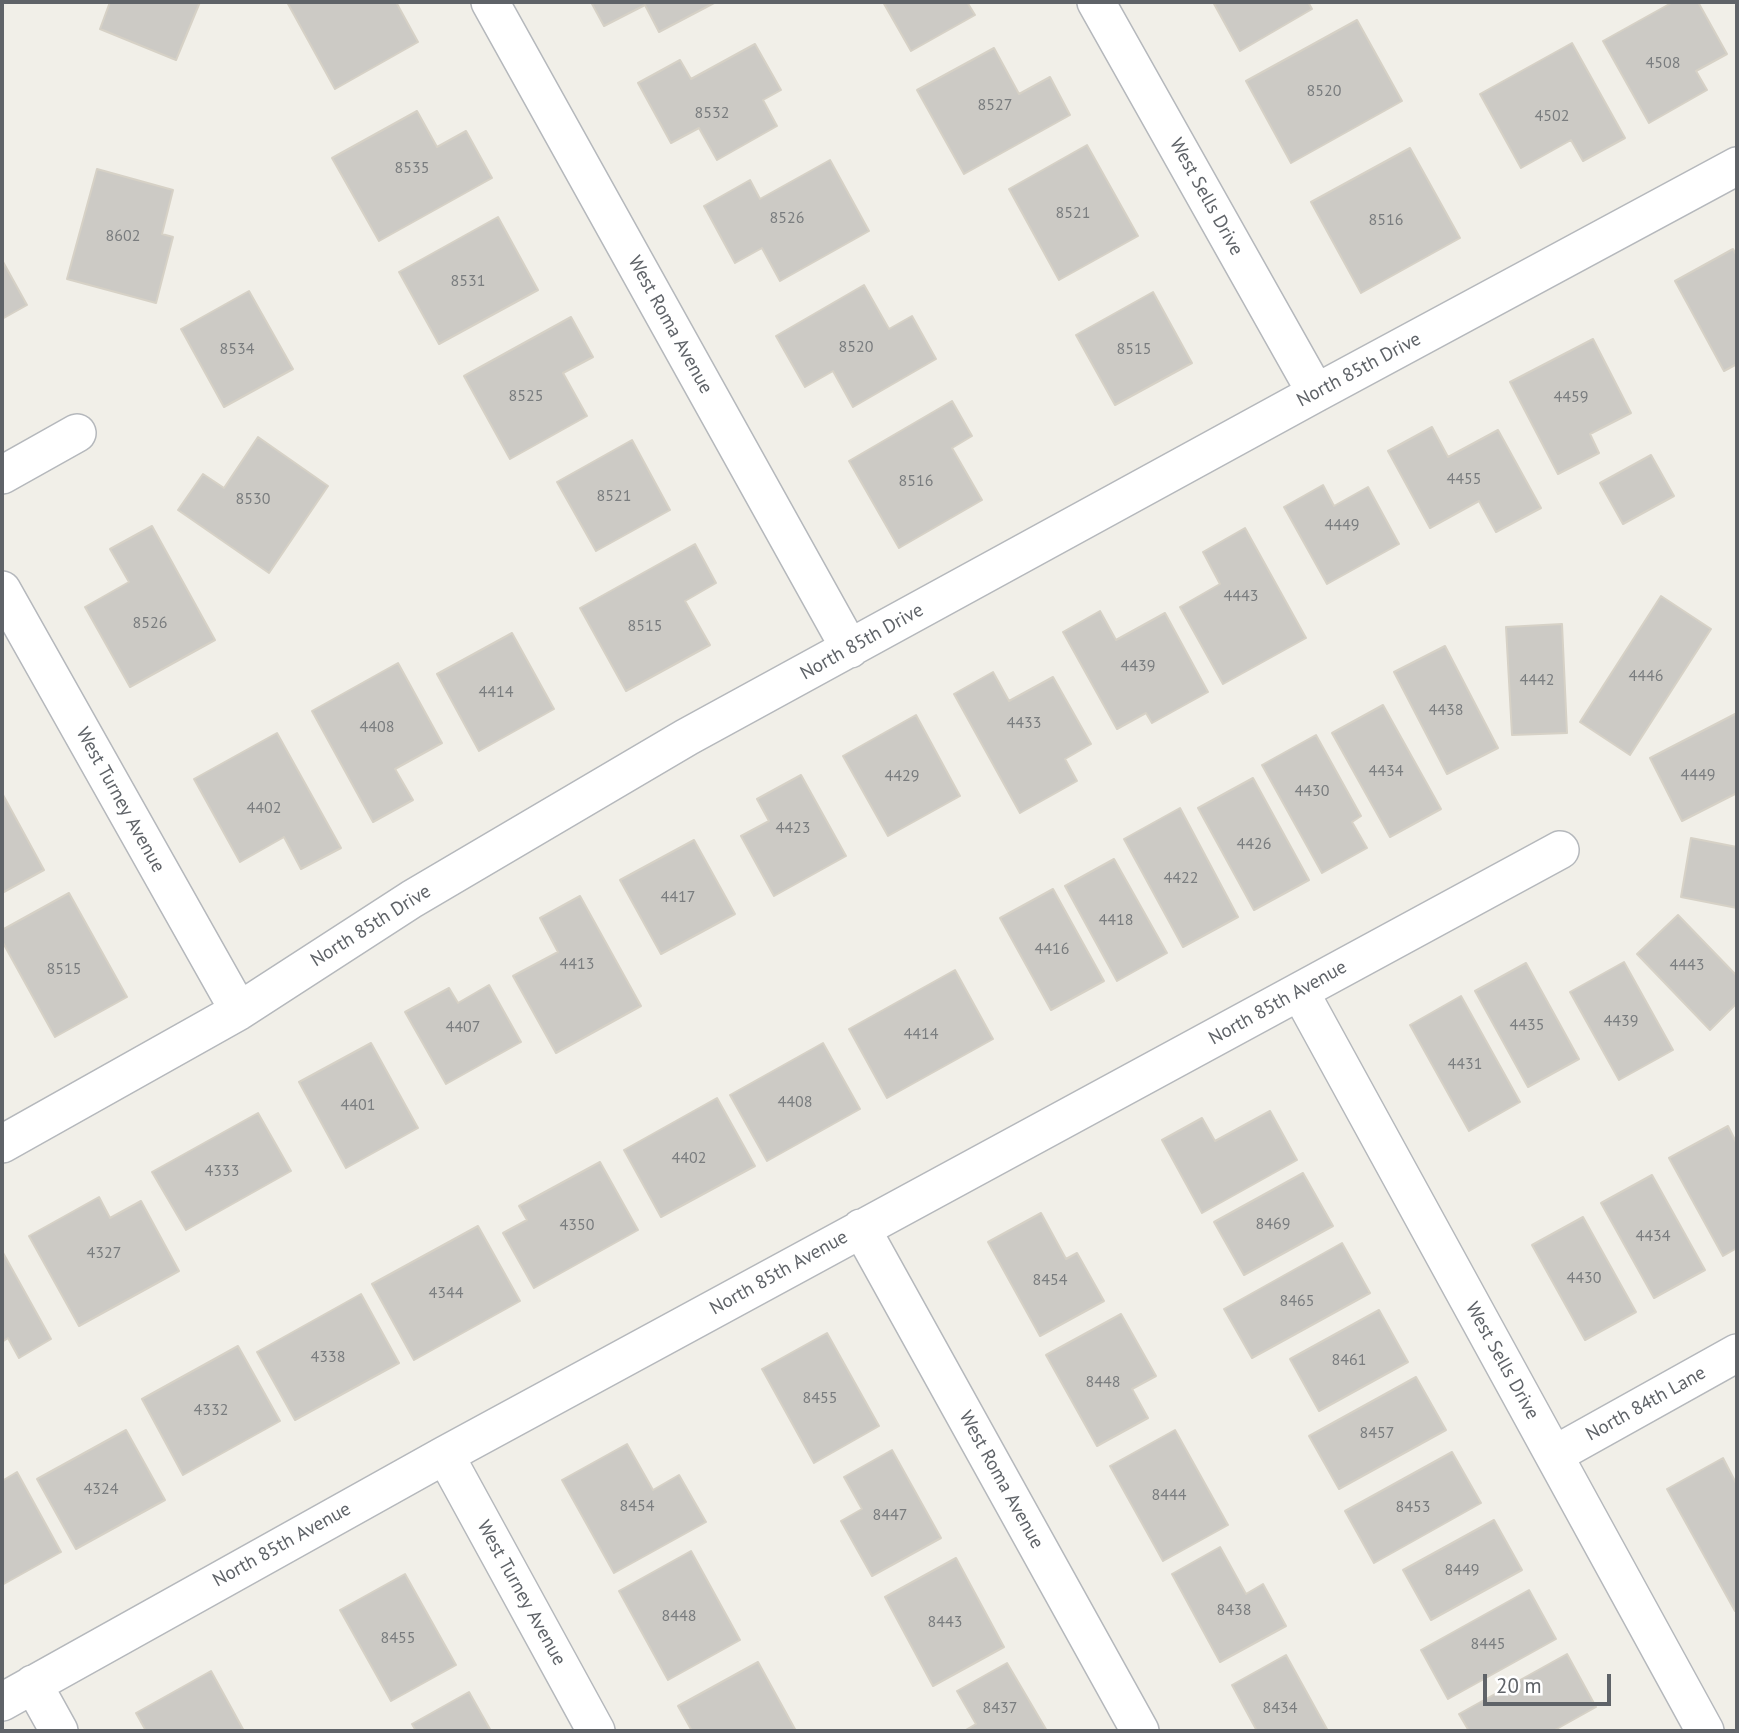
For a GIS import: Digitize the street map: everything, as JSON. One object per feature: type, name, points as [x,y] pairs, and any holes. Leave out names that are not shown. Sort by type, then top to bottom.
[{"type":"street","name":"West Roma Avenue","points":[[490,2],[850,649]]},
{"type":"street","name":"West Sells Drive","points":[[1096,2],[1315,393]]},
{"type":"street","name":"North 85th Drive","points":[[2,1144],[239,1011],[412,899],[687,737],[1315,393],[1737,166]]},
{"type":"street","points":[[2,475],[77,433]]},
{"type":"street","name":"West Turney Avenue","points":[[2,590],[239,1011]]},
{"type":"street","name":"North 85th Avenue","points":[[2,1702],[445,1455],[1560,850]]},
{"type":"street","name":"West Sells Drive","points":[[1300,992],[1705,1731]]},
{"type":"street","name":"West Roma Avenue","points":[[861,1228],[1140,1731]]},
{"type":"street","name":"North 84th Lane","points":[[1554,1455],[1737,1353]]},
{"type":"street","name":"West Turney Avenue","points":[[445,1455],[596,1731]]},
{"type":"street","points":[[33,1684],[59,1731]]},
{"type":"building","points":[[110,2],[200,2],[176,60],[100,29]]},
{"type":"building","points":[[287,2],[396,2],[418,42],[335,89]]},
{"type":"building","points":[[591,2],[716,2],[659,32],[645,5],[604,26]]},
{"type":"building","points":[[883,2],[967,2],[975,15],[911,51]]},
{"type":"building","points":[[1213,2],[1308,2],[1312,9],[1240,51]]},
{"type":"building","points":[[1673,2],[1698,2],[1727,54],[1696,71],[1707,90],[1649,123],[1603,41]]},
{"type":"building","points":[[1357,20],[1402,101],[1291,163],[1246,81]]},
{"type":"building","points":[[1572,43],[1625,138],[1583,161],[1571,140],[1521,168],[1480,94]]},
{"type":"building","points":[[755,44],[781,90],[763,100],[777,126],[717,160],[699,128],[671,143],[638,83],[680,60],[691,79]]},
{"type":"building","points":[[994,48],[1019,94],[1050,77],[1070,115],[964,174],[917,90]]},
{"type":"building","points":[[417,111],[437,147],[466,131],[492,178],[379,241],[332,158]]},
{"type":"building","points":[[1087,145],[1138,236],[1059,280],[1009,189]]},
{"type":"building","points":[[1410,148],[1460,238],[1361,293],[1311,202]]},
{"type":"building","points":[[830,160],[869,231],[780,281],[762,248],[735,263],[704,206],[750,180],[760,199]]},
{"type":"building","points":[[97,169],[173,190],[162,234],[173,237],[156,303],[67,279]]},
{"type":"building","points":[[498,217],[538,290],[439,344],[399,272]]},
{"type":"building","points":[[1733,249],[1737,256],[1737,364],[1724,371],[1675,281]]},
{"type":"building","points":[[2,260],[27,305],[2,319]]},
{"type":"building","points":[[864,285],[889,329],[912,316],[936,359],[853,407],[833,371],[805,387],[776,336]]},
{"type":"building","points":[[249,291],[293,369],[224,407],[181,329]]},
{"type":"building","points":[[1153,292],[1192,363],[1115,405],[1076,335]]},
{"type":"building","points":[[571,317],[593,357],[563,373],[587,416],[510,459],[464,376]]},
{"type":"building","points":[[1593,339],[1631,413],[1590,434],[1599,453],[1558,474],[1510,382]]},
{"type":"building","points":[[952,401],[972,436],[952,448],[982,500],[899,548],[849,461]]},
{"type":"building","points":[[1432,427],[1448,457],[1498,430],[1541,508],[1496,532],[1479,501],[1430,528],[1388,451]]},
{"type":"building","points":[[258,437],[328,486],[269,573],[178,510],[203,474],[224,488]]},
{"type":"building","points":[[632,440],[670,510],[596,551],[557,482]]},
{"type":"building","points":[[1651,455],[1674,496],[1623,524],[1600,483]]},
{"type":"building","points":[[1323,485],[1334,506],[1368,487],[1399,544],[1327,584],[1284,507]]},
{"type":"building","points":[[152,526],[215,640],[130,687],[85,607],[129,582],[110,549]]},
{"type":"building","points":[[1245,528],[1306,638],[1223,684],[1180,607],[1220,584],[1203,552]]},
{"type":"building","points":[[695,544],[716,583],[685,601],[710,645],[626,691],[580,608]]},
{"type":"building","points":[[1661,596],[1711,629],[1630,755],[1580,722]]},
{"type":"building","points":[[1100,611],[1116,640],[1165,613],[1208,692],[1152,723],[1146,713],[1117,729],[1063,632]]},
{"type":"building","points":[[1562,624],[1567,733],[1512,735],[1506,627]]},
{"type":"building","points":[[512,633],[554,709],[479,751],[437,674]]},
{"type":"building","points":[[1445,646],[1498,748],[1447,774],[1394,672]]},
{"type":"building","points":[[398,663],[442,743],[395,769],[413,800],[373,822],[312,711]]},
{"type":"building","points":[[993,672],[1009,701],[1053,677],[1091,744],[1065,759],[1077,781],[1020,813],[954,694]]},
{"type":"building","points":[[1383,705],[1441,809],[1390,837],[1332,733]]},
{"type":"building","points":[[1737,713],[1737,793],[1682,821],[1650,758]]},
{"type":"building","points":[[916,715],[960,796],[888,836],[843,756]]},
{"type":"building","points":[[277,733],[341,848],[301,869],[284,837],[240,862],[194,779]]},
{"type":"building","points":[[1316,735],[1361,816],[1352,822],[1367,848],[1322,873],[1262,765]]},
{"type":"building","points":[[801,775],[846,856],[774,896],[741,836],[769,821],[757,799]]},
{"type":"building","points":[[1253,778],[1309,880],[1254,910],[1198,808]]},
{"type":"building","points":[[2,793],[44,870],[2,893]]},
{"type":"building","points":[[1180,808],[1238,917],[1183,947],[1124,839]]},
{"type":"building","points":[[1691,838],[1737,847],[1737,908],[1681,897]]},
{"type":"building","points":[[694,840],[735,914],[661,954],[620,880]]},
{"type":"building","points":[[1114,859],[1167,953],[1117,981],[1065,886]]},
{"type":"building","points":[[1053,889],[1104,981],[1051,1010],[1000,918]]},
{"type":"building","points":[[69,893],[127,997],[55,1037],[2,941],[2,930]]},
{"type":"building","points":[[580,896],[641,1006],[556,1053],[513,976],[558,952],[540,918]]},
{"type":"building","points":[[1678,915],[1737,976],[1737,1003],[1710,1030],[1637,954]]},
{"type":"building","points":[[1624,962],[1673,1050],[1619,1080],[1570,992]]},
{"type":"building","points":[[1526,963],[1579,1059],[1528,1087],[1475,991]]},
{"type":"building","points":[[955,970],[993,1039],[887,1098],[849,1029]]},
{"type":"building","points":[[489,985],[521,1042],[446,1084],[405,1012],[449,988],[458,1003]]},
{"type":"building","points":[[1461,996],[1520,1102],[1469,1131],[1410,1025]]},
{"type":"building","points":[[371,1043],[418,1128],[346,1168],[299,1082]]},
{"type":"building","points":[[823,1043],[860,1109],[767,1161],[730,1095]]},
{"type":"building","points":[[717,1098],[755,1166],[661,1217],[624,1150]]},
{"type":"building","points":[[1270,1111],[1297,1160],[1202,1213],[1162,1140],[1202,1118],[1215,1141]]},
{"type":"building","points":[[258,1113],[291,1171],[186,1230],[152,1172]]},
{"type":"building","points":[[1728,1126],[1737,1144],[1737,1248],[1723,1256],[1669,1158]]},
{"type":"building","points":[[600,1162],[638,1230],[534,1288],[503,1233],[527,1220],[519,1206]]},
{"type":"building","points":[[1303,1173],[1333,1226],[1244,1275],[1214,1222]]},
{"type":"building","points":[[1652,1175],[1705,1270],[1654,1298],[1601,1203]]},
{"type":"building","points":[[99,1197],[110,1218],[141,1201],[179,1271],[79,1326],[29,1236]]},
{"type":"building","points":[[1041,1213],[1066,1259],[1077,1253],[1104,1301],[1040,1336],[988,1242]]},
{"type":"building","points":[[1583,1217],[1636,1312],[1585,1340],[1532,1245]]},
{"type":"building","points":[[478,1226],[520,1301],[414,1360],[372,1284]]},
{"type":"building","points":[[1342,1243],[1370,1293],[1252,1358],[1224,1309]]},
{"type":"building","points":[[2,1251],[51,1339],[19,1358],[8,1338],[2,1342]]},
{"type":"building","points":[[361,1294],[399,1363],[295,1420],[257,1352]]},
{"type":"building","points":[[1379,1310],[1408,1362],[1319,1411],[1290,1359]]},
{"type":"building","points":[[1121,1314],[1156,1376],[1132,1389],[1148,1418],[1097,1446],[1046,1355]]},
{"type":"building","points":[[827,1333],[879,1426],[814,1463],[762,1369]]},
{"type":"building","points":[[238,1346],[280,1421],[183,1475],[142,1399]]},
{"type":"building","points":[[1416,1377],[1446,1430],[1339,1489],[1309,1436]]},
{"type":"building","points":[[126,1430],[165,1500],[76,1549],[37,1479]]},
{"type":"building","points":[[1175,1430],[1228,1525],[1163,1561],[1110,1466]]},
{"type":"building","points":[[627,1444],[653,1490],[679,1475],[706,1522],[614,1573],[562,1480]]},
{"type":"building","points":[[892,1450],[941,1538],[872,1576],[841,1521],[862,1509],[844,1477]]},
{"type":"building","points":[[1452,1452],[1481,1503],[1374,1563],[1345,1511]]},
{"type":"building","points":[[1723,1458],[1737,1485],[1735,1611],[1667,1489]]},
{"type":"building","points":[[17,1472],[61,1552],[2,1585],[2,1481]]},
{"type":"building","points":[[1494,1520],[1522,1570],[1431,1620],[1403,1570]]},
{"type":"building","points":[[1220,1547],[1246,1594],[1263,1584],[1286,1626],[1220,1662],[1172,1574]]},
{"type":"building","points":[[691,1551],[740,1640],[668,1680],[619,1591]]},
{"type":"building","points":[[956,1558],[1004,1647],[933,1686],[885,1597]]},
{"type":"building","points":[[405,1574],[456,1665],[391,1701],[340,1610]]},
{"type":"building","points":[[1529,1590],[1556,1639],[1448,1699],[1421,1650]]},
{"type":"building","points":[[1567,1654],[1596,1707],[1553,1731],[1469,1731],[1459,1714]]},
{"type":"building","points":[[1286,1655],[1328,1731],[1257,1731],[1232,1685]]},
{"type":"building","points":[[758,1662],[796,1731],[692,1731],[678,1706]]},
{"type":"building","points":[[1007,1663],[1047,1731],[964,1731],[976,1724],[957,1691]]},
{"type":"building","points":[[211,1671],[244,1731],[146,1731],[136,1713]]},
{"type":"building","points":[[469,1692],[491,1731],[416,1731],[412,1724]]}]
